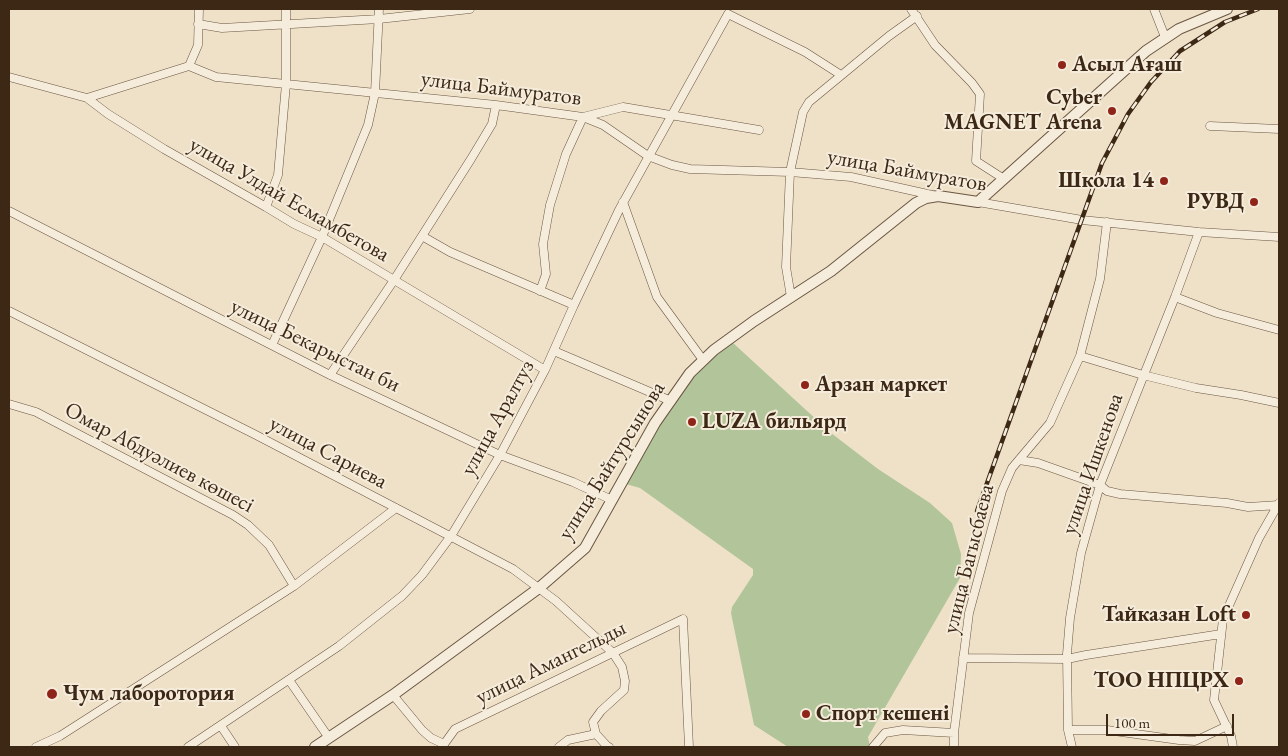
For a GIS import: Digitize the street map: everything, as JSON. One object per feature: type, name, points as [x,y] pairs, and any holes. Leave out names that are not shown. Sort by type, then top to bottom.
[{"type":"street","points":[[87,98],[189,66],[198,45],[198,9]]},
{"type":"street","points":[[266,207],[278,175],[286,84],[286,9]]},
{"type":"street","points":[[272,345],[322,237],[368,125],[375,93],[379,9]]},
{"type":"street","points":[[198,24],[222,28],[379,19],[470,9]]},
{"type":"street","points":[[911,9],[935,45],[972,83],[980,94],[976,161],[1004,179]]},
{"type":"street","points":[[1154,9],[1165,37]]},
{"type":"street","points":[[978,202],[1146,51],[1179,28],[1221,10]]},
{"type":"street","points":[[727,12],[805,52],[842,76]]},
{"type":"street","name":"улица Аралтуз","points":[[188,747],[339,646],[402,596],[422,575],[450,536],[500,455],[545,370],[623,202],[727,12]]},
{"type":"street","points":[[791,297],[786,267],[790,172],[803,112],[809,102],[888,36],[916,16]]},
{"type":"street","name":"улица Баймуратов","points":[[189,66],[216,77],[496,105],[583,117],[603,125],[648,156],[672,165],[690,169],[790,172],[851,177],[938,196],[1082,220],[1199,232],[1279,237]]},
{"type":"street","name":"улица Улдай Есмамбетова","points":[[9,77],[87,98],[108,114],[164,149],[294,224],[322,237],[545,370]]},
{"type":"street","points":[[330,375],[394,280],[492,124],[496,105]]},
{"type":"street","points":[[540,291],[546,274],[543,244],[550,205],[566,154],[583,117],[623,107],[759,130]]},
{"type":"street","points":[[1210,126],[1279,129]]},
{"type":"street","name":"улица Байтурсынова","points":[[322,744],[393,695],[539,588],[585,548],[655,423],[690,372],[703,360],[722,344],[831,271],[916,203],[926,198],[938,196]]},
{"type":"street","points":[[623,202],[657,297],[703,360]]},
{"type":"street","name":"улица Бекарыстан би","points":[[9,211],[330,375],[500,455],[573,482],[612,500]]},
{"type":"street","name":"улица Багысбаева","points":[[954,747],[969,613],[1002,491],[1012,468],[1050,422],[1080,356],[1100,279],[1107,222]]},
{"type":"street","name":"улица Ишкенова","points":[[1072,747],[1068,730],[1067,659],[1070,618],[1081,553],[1100,485],[1199,232]]},
{"type":"street","points":[[422,236],[450,252],[574,305]]},
{"type":"street","points":[[1175,297],[1217,313],[1279,330]]},
{"type":"street","name":"улица Сариева","points":[[9,311],[256,435],[513,569],[556,601],[612,653],[622,667],[626,680],[624,690],[601,711],[593,722],[596,734]]},
{"type":"street","points":[[554,351],[671,401]]},
{"type":"street","points":[[1080,356],[1143,375],[1196,388],[1279,403]]},
{"type":"street","name":"Омар Абдуәлиев көшесі","points":[[9,404],[36,412],[233,514],[270,545],[294,586]]},
{"type":"street","points":[[1019,460],[1038,463],[1100,485],[1107,491],[1120,494],[1227,503],[1248,507],[1279,504]]},
{"type":"street","points":[[1233,747],[1227,726],[1214,700],[1222,619],[1259,538],[1279,504]]},
{"type":"street","points":[[36,747],[60,736],[294,586],[396,508]]},
{"type":"street","name":"улица Амангельды","points":[[443,746],[455,729],[683,619],[690,747]]},
{"type":"street","points":[[963,658],[1067,659],[1221,634]]},
{"type":"street","points":[[289,680],[322,744]]},
{"type":"street","points":[[393,695],[422,730],[443,746]]},
{"type":"street","points":[[220,726],[235,747]]},
{"type":"street","points":[[1068,730],[1107,730],[1195,741],[1227,726]]},
{"type":"street","points":[[873,747],[886,733],[902,730],[954,734]]},
{"type":"street","points":[[559,747],[568,740],[596,734],[609,747]]},
{"type":"green space","points":[[732,342],[831,433],[878,469],[930,503],[952,523],[961,554],[960,578],[868,737],[870,747],[788,747],[754,725],[731,613],[732,607],[753,575],[753,569],[640,488],[626,484],[657,429],[683,390],[704,366]]},
{"type":"railway","points":[[977,511],[1102,163],[1128,114],[1151,82],[1180,51],[1225,22],[1258,9]]},
{"type":"place","name":"Асыл Ағаш","points":[[1062,65]]},
{"type":"place","name":"Cyber MAGNET Arena","points":[[1112,111]]},
{"type":"place","name":"Школа 14","points":[[1164,181]]},
{"type":"place","name":"РУВД","points":[[1254,202]]},
{"type":"place","name":"Арзан маркет","points":[[805,385]]},
{"type":"place","name":"LUZA бильярд","points":[[692,422]]},
{"type":"place","name":"Тайказан Loft","points":[[1246,615]]},
{"type":"place","name":"ТОО НПЦРХ","points":[[1239,681]]},
{"type":"place","name":"Чум лаборотория","points":[[52,694]]},
{"type":"place","name":"Спорт кешені","points":[[806,714]]}]
